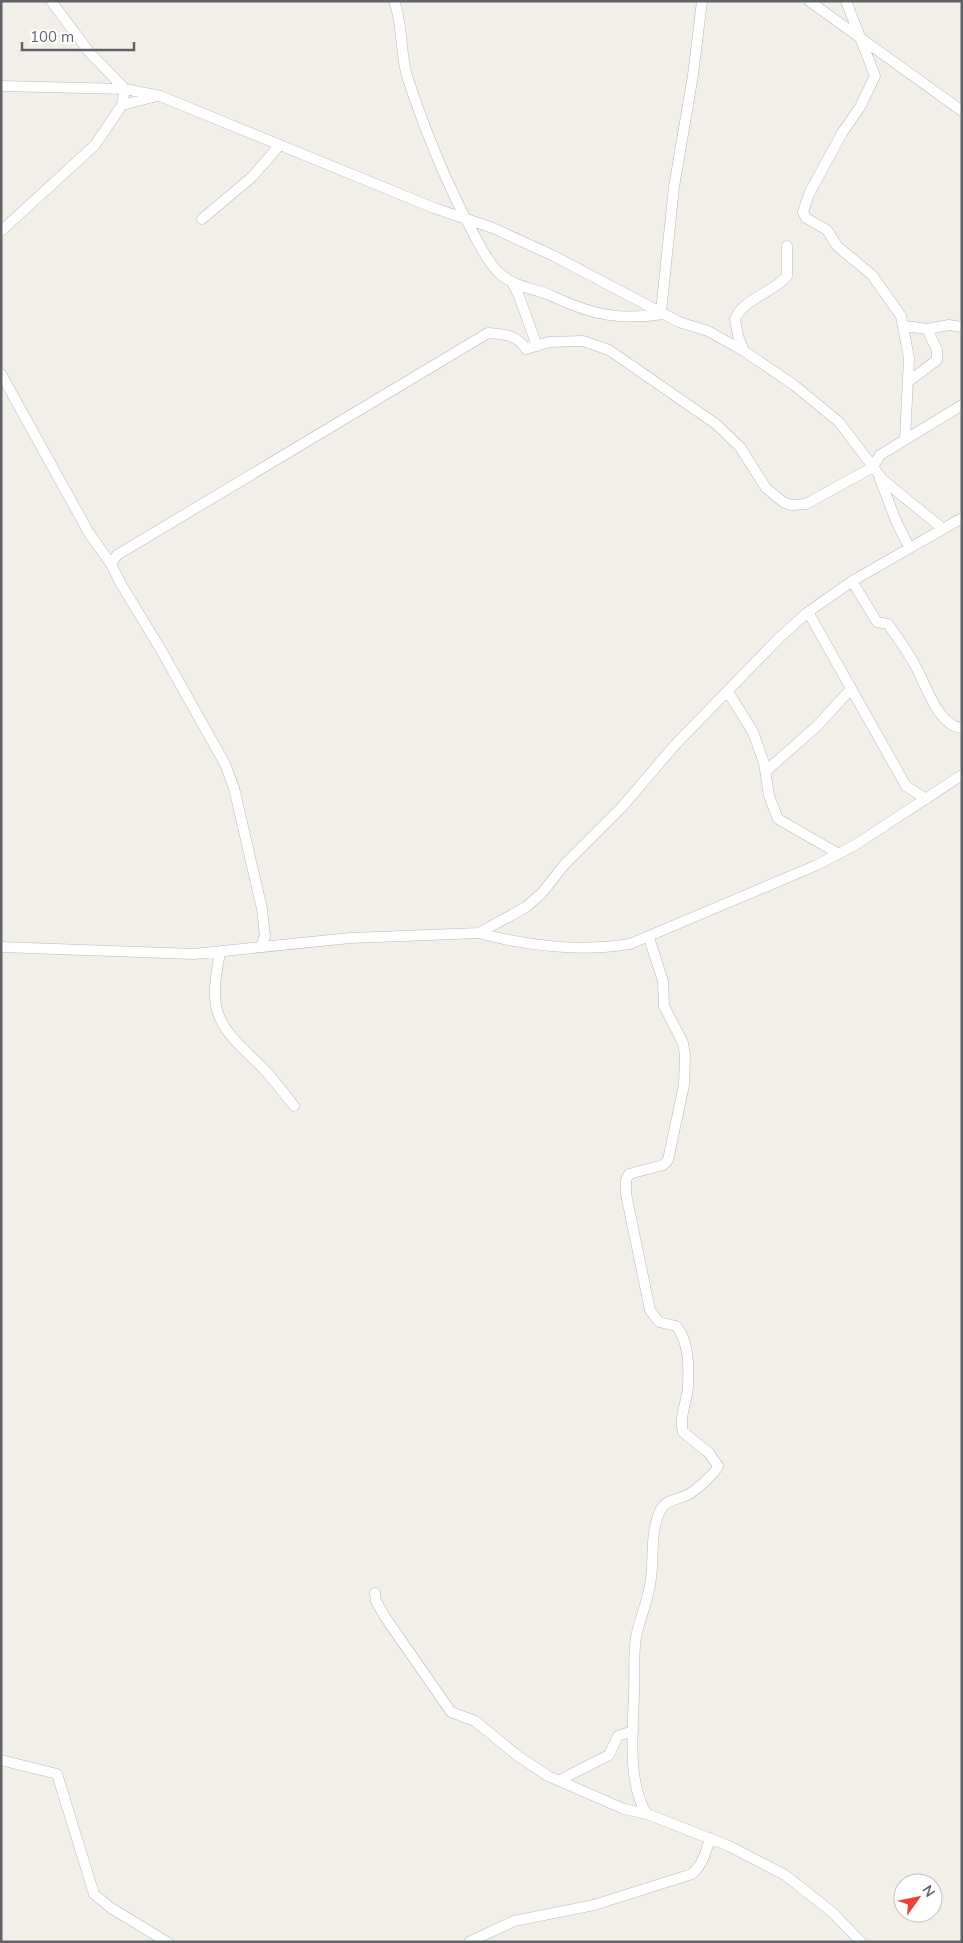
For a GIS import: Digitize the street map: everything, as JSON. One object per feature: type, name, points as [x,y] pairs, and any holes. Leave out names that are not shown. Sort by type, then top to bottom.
[{"type":"street","points":[[51,1],[89,52],[125,89]]},
{"type":"street","points":[[394,1],[407,74],[455,202],[490,262],[499,273],[512,282],[595,313],[632,318],[662,313]]},
{"type":"street","points":[[662,313],[674,187],[693,75],[702,1]]},
{"type":"street","points":[[809,1],[962,111]]},
{"type":"street","points":[[846,1],[858,38],[874,76],[860,107],[842,133],[809,194],[802,212],[806,218],[826,230],[838,246],[872,274],[896,307],[905,326],[909,381],[905,439]]},
{"type":"street","points":[[1,86],[16,88],[58,86],[125,89],[160,96],[434,208],[493,228],[554,256],[679,322],[708,331],[744,351],[794,385],[839,422],[876,471],[896,492],[942,528]]},
{"type":"street","points":[[1,94],[16,88]]},
{"type":"street","points":[[1,231],[87,154],[102,136],[122,105],[125,89]]},
{"type":"street","points":[[122,105],[160,96]]},
{"type":"street","points":[[202,219],[252,177],[279,146]]},
{"type":"street","points":[[744,351],[736,331],[735,319],[741,309],[775,288],[787,276],[787,246]]},
{"type":"street","points":[[512,282],[524,307],[536,346]]},
{"type":"street","points":[[905,326],[927,329],[949,325],[962,327]]},
{"type":"street","points":[[909,381],[937,360],[937,350],[927,329]]},
{"type":"street","points":[[111,564],[117,555],[126,549],[348,418],[484,334],[511,336],[520,340],[526,349],[549,342],[583,341],[610,350],[716,424],[740,447],[766,488],[783,502],[790,505],[806,504],[876,471]]},
{"type":"street","points":[[1,374],[89,533],[111,564],[225,764],[234,788],[262,909],[265,936],[261,946]]},
{"type":"street","points":[[909,547],[896,521],[876,471],[877,458],[962,405]]},
{"type":"street","points":[[480,933],[526,907],[542,892],[564,865],[622,807],[674,746],[780,637],[808,612],[852,581],[962,518]]},
{"type":"street","points":[[852,581],[877,622],[888,624],[900,641],[940,713],[955,726],[962,728]]},
{"type":"street","points":[[808,612],[906,786],[926,799]]},
{"type":"street","points":[[766,772],[817,726],[851,689]]},
{"type":"street","points":[[728,692],[753,732],[766,772],[769,796],[778,819],[839,854]]},
{"type":"street","points":[[1,946],[171,954],[220,952],[261,946],[350,938],[480,933],[526,943],[611,947],[649,938],[839,854],[962,775]]},
{"type":"street","points":[[647,1814],[640,1796],[636,1775],[633,1731],[636,1639],[650,1588],[653,1540],[660,1510],[670,1501],[690,1494],[714,1474],[718,1466],[709,1452],[683,1432],[681,1414],[688,1386],[686,1342],[676,1326],[659,1322],[650,1310],[626,1194],[626,1180],[629,1174],[663,1164],[668,1160],[686,1069],[683,1043],[664,1006],[663,982],[649,938]]},
{"type":"street","points":[[220,952],[215,989],[216,1005],[220,1019],[228,1033],[274,1081],[294,1106]]},
{"type":"street","points":[[375,1593],[385,1618],[421,1667],[448,1709],[475,1721],[536,1770],[624,1809],[647,1814],[710,1838],[785,1875],[832,1912],[861,1942]]},
{"type":"street","points":[[560,1780],[609,1755],[618,1736],[633,1731]]},
{"type":"street","points":[[1,1760],[57,1774],[94,1894],[111,1908],[167,1942]]},
{"type":"street","points":[[469,1942],[514,1921],[594,1906],[692,1874],[701,1863],[710,1838]]}]
